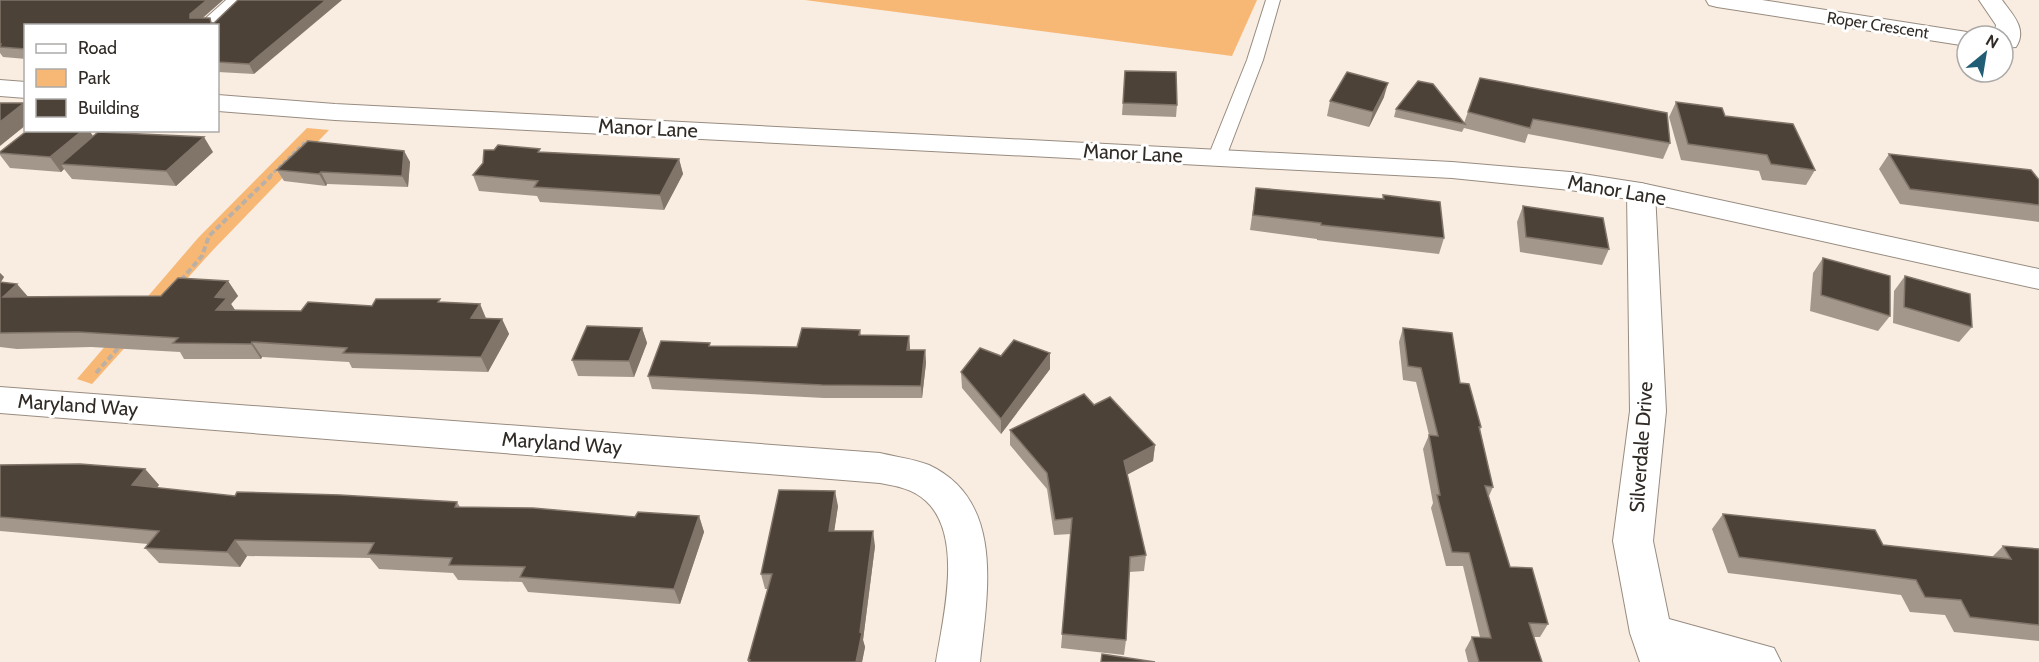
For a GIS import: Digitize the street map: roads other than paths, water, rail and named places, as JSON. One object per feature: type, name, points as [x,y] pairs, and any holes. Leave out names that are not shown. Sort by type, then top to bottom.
[{"type":"street","points":[[211,24],[240,0]]},
{"type":"street","name":"Roper Crescent","points":[[1717,0],[1955,37]]},
{"type":"street","points":[[1990,0],[2007,24]]},
{"type":"street","points":[[0,88],[24,90]]},
{"type":"street","name":"Manor Lane","points":[[219,103],[335,112],[1452,170],[1570,181],[1641,192],[2039,279]]},
{"type":"street","name":"Silverdale Drive","points":[[1641,192],[1648,411],[1633,541],[1657,648]]},
{"type":"street","name":"Maryland Way","points":[[0,400],[880,468],[916,476],[946,495],[964,525],[969,556],[958,662]]},
{"type":"street","points":[[1657,648],[1759,662]]},
{"type":"lane","points":[[1217,157],[1255,60],[1273,0]]}]
